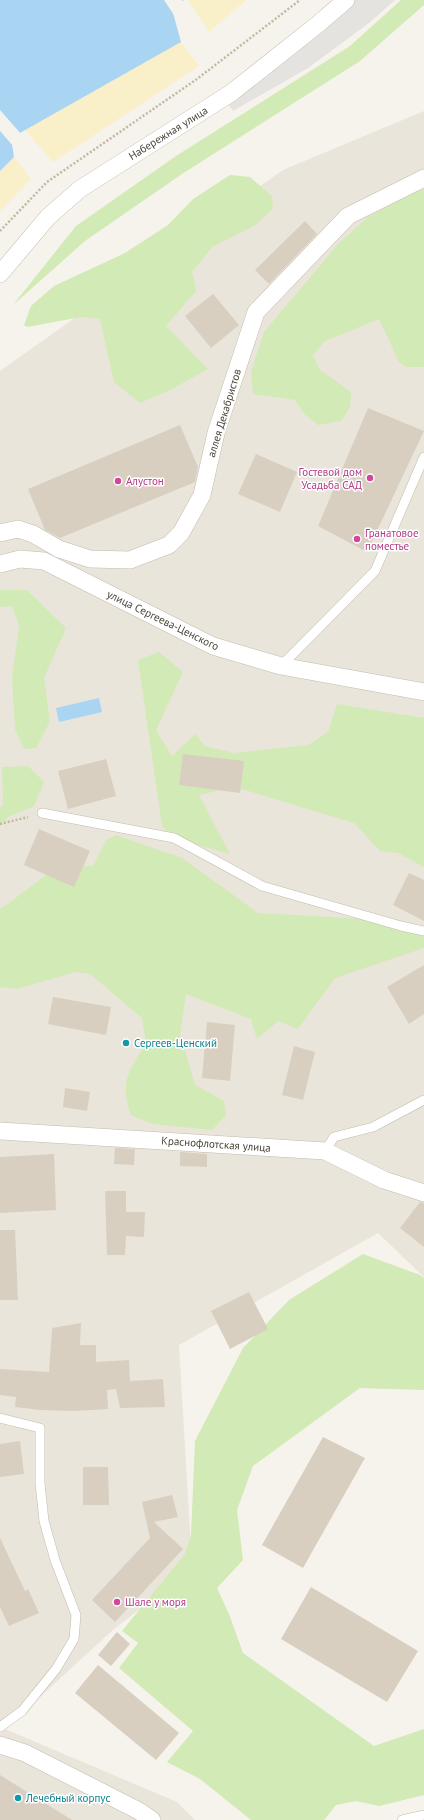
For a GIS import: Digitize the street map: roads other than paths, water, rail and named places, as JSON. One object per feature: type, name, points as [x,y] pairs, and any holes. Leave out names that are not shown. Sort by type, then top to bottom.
[{"type":"street","name":"Набережная улица","points":[[0,274],[48,217],[80,189],[231,93],[317,25],[346,0]]},
{"type":"street","name":"аллея Декабристов","points":[[0,533],[18,529],[33,534],[59,549],[90,559],[130,560],[169,545],[181,533],[202,495],[216,433],[256,312],[348,216],[424,178]]},
{"type":"street","name":"улица Сергеева-Ценского","points":[[0,564],[20,559],[44,561],[213,646],[281,666],[424,692]]},
{"type":"street","name":"Краснофлотская улица","points":[[0,1131],[325,1151],[384,1180],[424,1193]]},
{"type":"street","points":[[0,1745],[25,1753],[139,1811],[152,1820]]},
{"type":"lane","points":[[281,666],[375,571],[424,457]]},
{"type":"lane","points":[[42,813],[174,838],[262,886],[400,926],[424,931]]},
{"type":"lane","points":[[325,1151],[334,1137],[374,1127],[424,1100]]},
{"type":"lane","points":[[0,1418],[40,1428],[40,1483],[44,1521],[55,1560],[76,1615],[74,1639],[56,1669],[22,1711],[0,1727]]},
{"type":"lane","points":[[402,1820],[424,1815]]},
{"type":"water","points":[[0,0],[184,0],[172,9],[181,42],[11,138],[14,157],[0,171]]},
{"type":"water","points":[[99,698],[102,712],[59,722],[56,708]]},
{"type":"place","name":"Гостевой дом Усадьба САД","points":[[370,478]]},
{"type":"place","name":"Алустон","points":[[118,481]]},
{"type":"place","name":"Гранатовое поместье","points":[[357,539]]},
{"type":"place","name":"Сергеев-Ценский","points":[[126,1043]]},
{"type":"place","name":"Шале у моря","points":[[117,1602]]},
{"type":"place","name":"Лечебный корпус","points":[[18,1798]]}]
